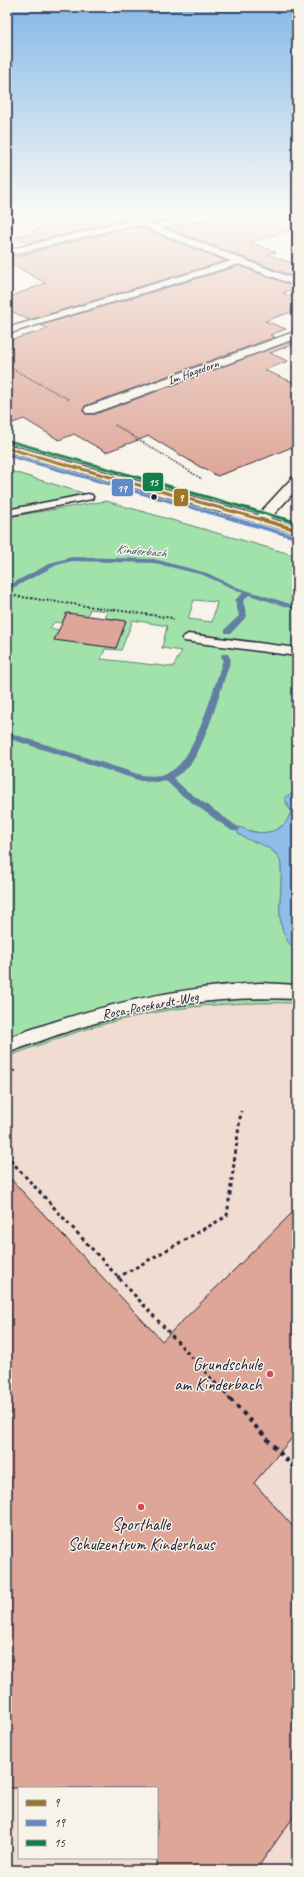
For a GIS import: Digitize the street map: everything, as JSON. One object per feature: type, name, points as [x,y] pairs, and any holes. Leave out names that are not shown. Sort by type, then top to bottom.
[{"type":"street","points":[[7,331],[105,302]]},
{"type":"street","name":"Im Hagedorn","points":[[90,410],[297,334]]},
{"type":"street","points":[[7,448],[297,530]]},
{"type":"street","points":[[261,520],[297,481]]},
{"type":"lane","points":[[7,513],[88,497]]},
{"type":"lane","points":[[188,638],[297,652]]},
{"type":"lane","name":"Rosa-Posekardt-Weg","points":[[7,1046],[96,1016],[191,996],[247,991],[297,992]]},
{"type":"path","points":[[7,595],[173,618],[174,631],[188,638]]},
{"type":"path","points":[[117,1278],[227,1216],[241,1111]]},
{"type":"path","points":[[7,1154],[13,1163],[117,1278],[297,1472]]},
{"type":"shaded area","name":"Sporthalle Schulzentrum Kinderhaus","points":[[256,1002],[297,1003],[297,1870],[7,1870],[7,1057],[56,1039],[110,1022],[152,1013],[208,1005]]},
{"type":"green space","points":[[7,470],[86,494],[7,510]]},
{"type":"green space","points":[[106,501],[297,556],[297,794],[291,794],[286,803],[291,811],[286,823],[274,831],[261,833],[247,830],[238,834],[268,846],[280,859],[280,920],[283,932],[288,942],[297,951],[297,1003],[224,1004],[152,1013],[115,1021],[78,1032],[7,1057],[7,517]],"holes":[[[194,600],[217,602],[212,622],[188,619]],[[90,609],[108,611],[105,618],[126,621],[116,648],[54,640],[59,630],[50,628],[54,622],[62,623],[66,613],[87,616]],[[133,620],[167,626],[162,648],[182,651],[173,667],[101,659],[105,649],[121,650]]]},
{"type":"water","points":[[291,794],[297,794],[297,951],[288,942],[283,932],[280,920],[280,859],[269,848],[244,837],[235,829],[238,827],[260,833],[272,831],[282,826],[289,817],[291,811],[285,797]]},
{"type":"building","points":[[7,302],[90,302],[29,320],[7,309]]},
{"type":"building","points":[[120,302],[297,302],[297,310],[265,321],[286,329],[270,335],[275,337],[85,406],[83,411],[86,414],[95,414],[289,342],[294,344],[270,353],[288,361],[264,370],[297,384],[297,445],[217,476],[149,436],[106,452],[74,434],[59,440],[24,419],[7,425],[7,341],[48,329],[41,325]]},
{"type":"building","points":[[67,613],[126,621],[116,648],[54,640]]},
{"type":"building","name":"Sporthalle Schulzentrum Kinderhaus","points":[[7,1175],[162,1341],[297,1208],[297,1432],[254,1483],[297,1531],[297,1812],[256,1870],[157,1870],[158,1787],[7,1788]]},
{"type":"waterway","name":"Kinderbach","points":[[7,589],[55,563],[72,559],[154,561],[205,574],[248,593]]},
{"type":"waterway","points":[[228,631],[243,616],[239,600],[248,593]]},
{"type":"waterway","name":"Kinderbach","points":[[248,593],[297,608]]},
{"type":"waterway","points":[[167,777],[178,771],[188,761],[198,743],[227,660],[225,656]]},
{"type":"waterway","points":[[7,735],[141,778],[156,779],[167,777]]},
{"type":"waterway","points":[[167,777],[183,792],[235,829]]},
{"type":"transit line","name":"15","points":[[9,441],[297,523]]},
{"type":"transit line","name":"9","points":[[7,448],[297,530]]},
{"type":"transit line","name":"19","points":[[7,455],[295,537]]},
{"type":"place","name":"Grundschule am Kinderbach","points":[[270,1374]]},
{"type":"place","name":"Sporthalle Schulzentrum Kinderhaus","points":[[141,1507]]}]
